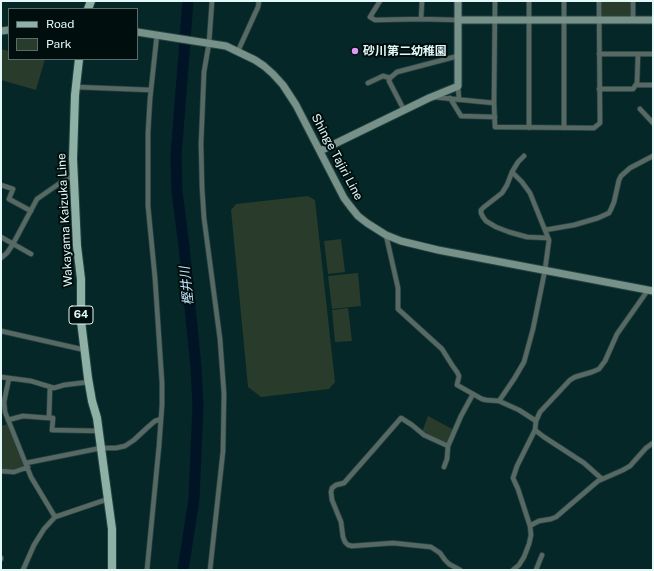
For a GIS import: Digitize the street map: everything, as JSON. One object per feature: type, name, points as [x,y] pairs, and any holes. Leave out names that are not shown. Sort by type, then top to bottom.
[{"type":"main road","points":[[320,151],[404,110],[458,86],[458,1]]},
{"type":"main road","points":[[458,20],[653,20]]},
{"type":"main road","name":"Shinge Tajiri Line","points":[[138,32],[158,34],[226,46],[264,66],[283,85],[296,105],[344,198],[358,216],[386,235],[401,241],[438,250],[650,290]]},
{"type":"main road","name":"Wakayama Kaizuka Line","points":[[79,60],[72,152],[77,246],[81,278],[81,321],[89,382],[99,431],[112,529],[112,570]]},
{"type":"street","points":[[210,570],[223,451],[224,394],[220,339],[204,218],[202,187],[202,103],[212,1]]},
{"type":"street","points":[[238,51],[258,7],[259,1]]},
{"type":"street","points":[[380,1],[370,17],[375,20],[458,20]]},
{"type":"street","points":[[421,19],[422,1]]},
{"type":"street","points":[[495,1],[495,127],[529,128],[594,128],[600,123],[599,1]]},
{"type":"street","points":[[529,1],[529,128]]},
{"type":"street","points":[[564,1],[564,128]]},
{"type":"street","points":[[633,1],[633,20]]},
{"type":"street","points":[[148,570],[161,419],[162,383],[155,278],[148,206],[148,133],[151,90],[158,34]]},
{"type":"street","points":[[599,54],[653,54]]},
{"type":"street","points":[[600,89],[633,89],[637,83],[638,54]]},
{"type":"street","points":[[390,78],[397,72],[458,56]]},
{"type":"street","points":[[368,83],[383,76],[390,78]]},
{"type":"street","points":[[390,78],[389,81],[404,110]]},
{"type":"street","points":[[636,85],[653,85]]},
{"type":"street","points":[[458,86],[459,99]]},
{"type":"street","points":[[76,87],[151,90]]},
{"type":"street","points":[[432,97],[494,103]]},
{"type":"street","points":[[450,98],[461,116],[495,117]]},
{"type":"street","points":[[640,109],[653,123]]},
{"type":"street","points":[[524,156],[518,162],[502,192],[481,210],[483,217],[486,221],[496,227],[509,232],[527,236],[548,238]]},
{"type":"street","points":[[544,230],[574,225],[609,213],[614,202],[621,176],[630,168],[653,156]]},
{"type":"street","points":[[499,401],[524,362],[533,329],[545,270],[549,240],[530,193],[512,172]]},
{"type":"street","points":[[1,258],[8,253],[14,244],[37,199],[73,176]]},
{"type":"street","points":[[1,184],[13,189],[9,199],[31,211]]},
{"type":"street","points":[[386,235],[398,288],[398,309],[442,349],[458,372],[459,376],[457,385],[486,400],[499,401],[519,410],[536,421]]},
{"type":"street","points":[[1,237],[31,254]]},
{"type":"street","points":[[513,570],[519,565],[524,557],[530,544],[531,535],[530,526],[514,478],[517,466],[535,430],[536,421],[540,412],[570,380],[599,369],[605,361],[617,334],[650,290]]},
{"type":"street","points":[[1,331],[85,350]]},
{"type":"street","points":[[1,377],[31,382],[54,388],[64,385],[89,382]]},
{"type":"street","points":[[9,378],[4,402],[5,412],[31,477],[55,517]]},
{"type":"street","points":[[49,418],[50,387]]},
{"type":"street","points":[[444,467],[447,459],[448,446],[461,416],[473,394]]},
{"type":"street","points":[[8,420],[23,416],[53,418],[52,430],[99,431]]},
{"type":"street","points":[[448,446],[424,435],[402,418],[344,483],[336,485],[332,488],[331,492],[332,500],[342,522],[343,537],[348,545],[393,543],[431,547],[440,553],[449,564],[460,570]]},
{"type":"street","points":[[1,471],[14,472],[27,465],[101,448],[116,448],[125,446],[155,421],[161,419]]},
{"type":"street","points":[[535,430],[579,460],[602,479]]},
{"type":"street","points":[[530,526],[539,521],[556,517],[598,480],[630,466],[646,448],[653,443]]},
{"type":"street","points":[[23,570],[34,545],[49,522],[55,517],[108,499]]},
{"type":"street","points":[[536,570],[542,555]]},
{"type":"green space","points":[[601,1],[631,1],[631,18],[601,18]]},
{"type":"green space","points":[[1,49],[8,51],[8,60],[45,60],[36,90],[1,80]]},
{"type":"green space","points":[[308,196],[315,200],[335,382],[329,389],[261,397],[248,387],[231,210],[236,204]]},
{"type":"green space","points":[[341,239],[345,272],[328,274],[324,241]]},
{"type":"green space","points":[[358,273],[361,306],[332,309],[328,276]]},
{"type":"green space","points":[[348,308],[352,341],[335,342],[332,310]]},
{"type":"green space","points":[[428,416],[454,430],[446,444],[422,432]]},
{"type":"green space","points":[[8,424],[25,466],[12,471],[1,468],[1,426]]},
{"type":"waterway","name":"樫井川","points":[[183,570],[194,499],[198,404],[184,246],[177,192],[176,156],[188,1]]},
{"type":"place","name":"砂川第二幼稚園","points":[[355,51]]}]
